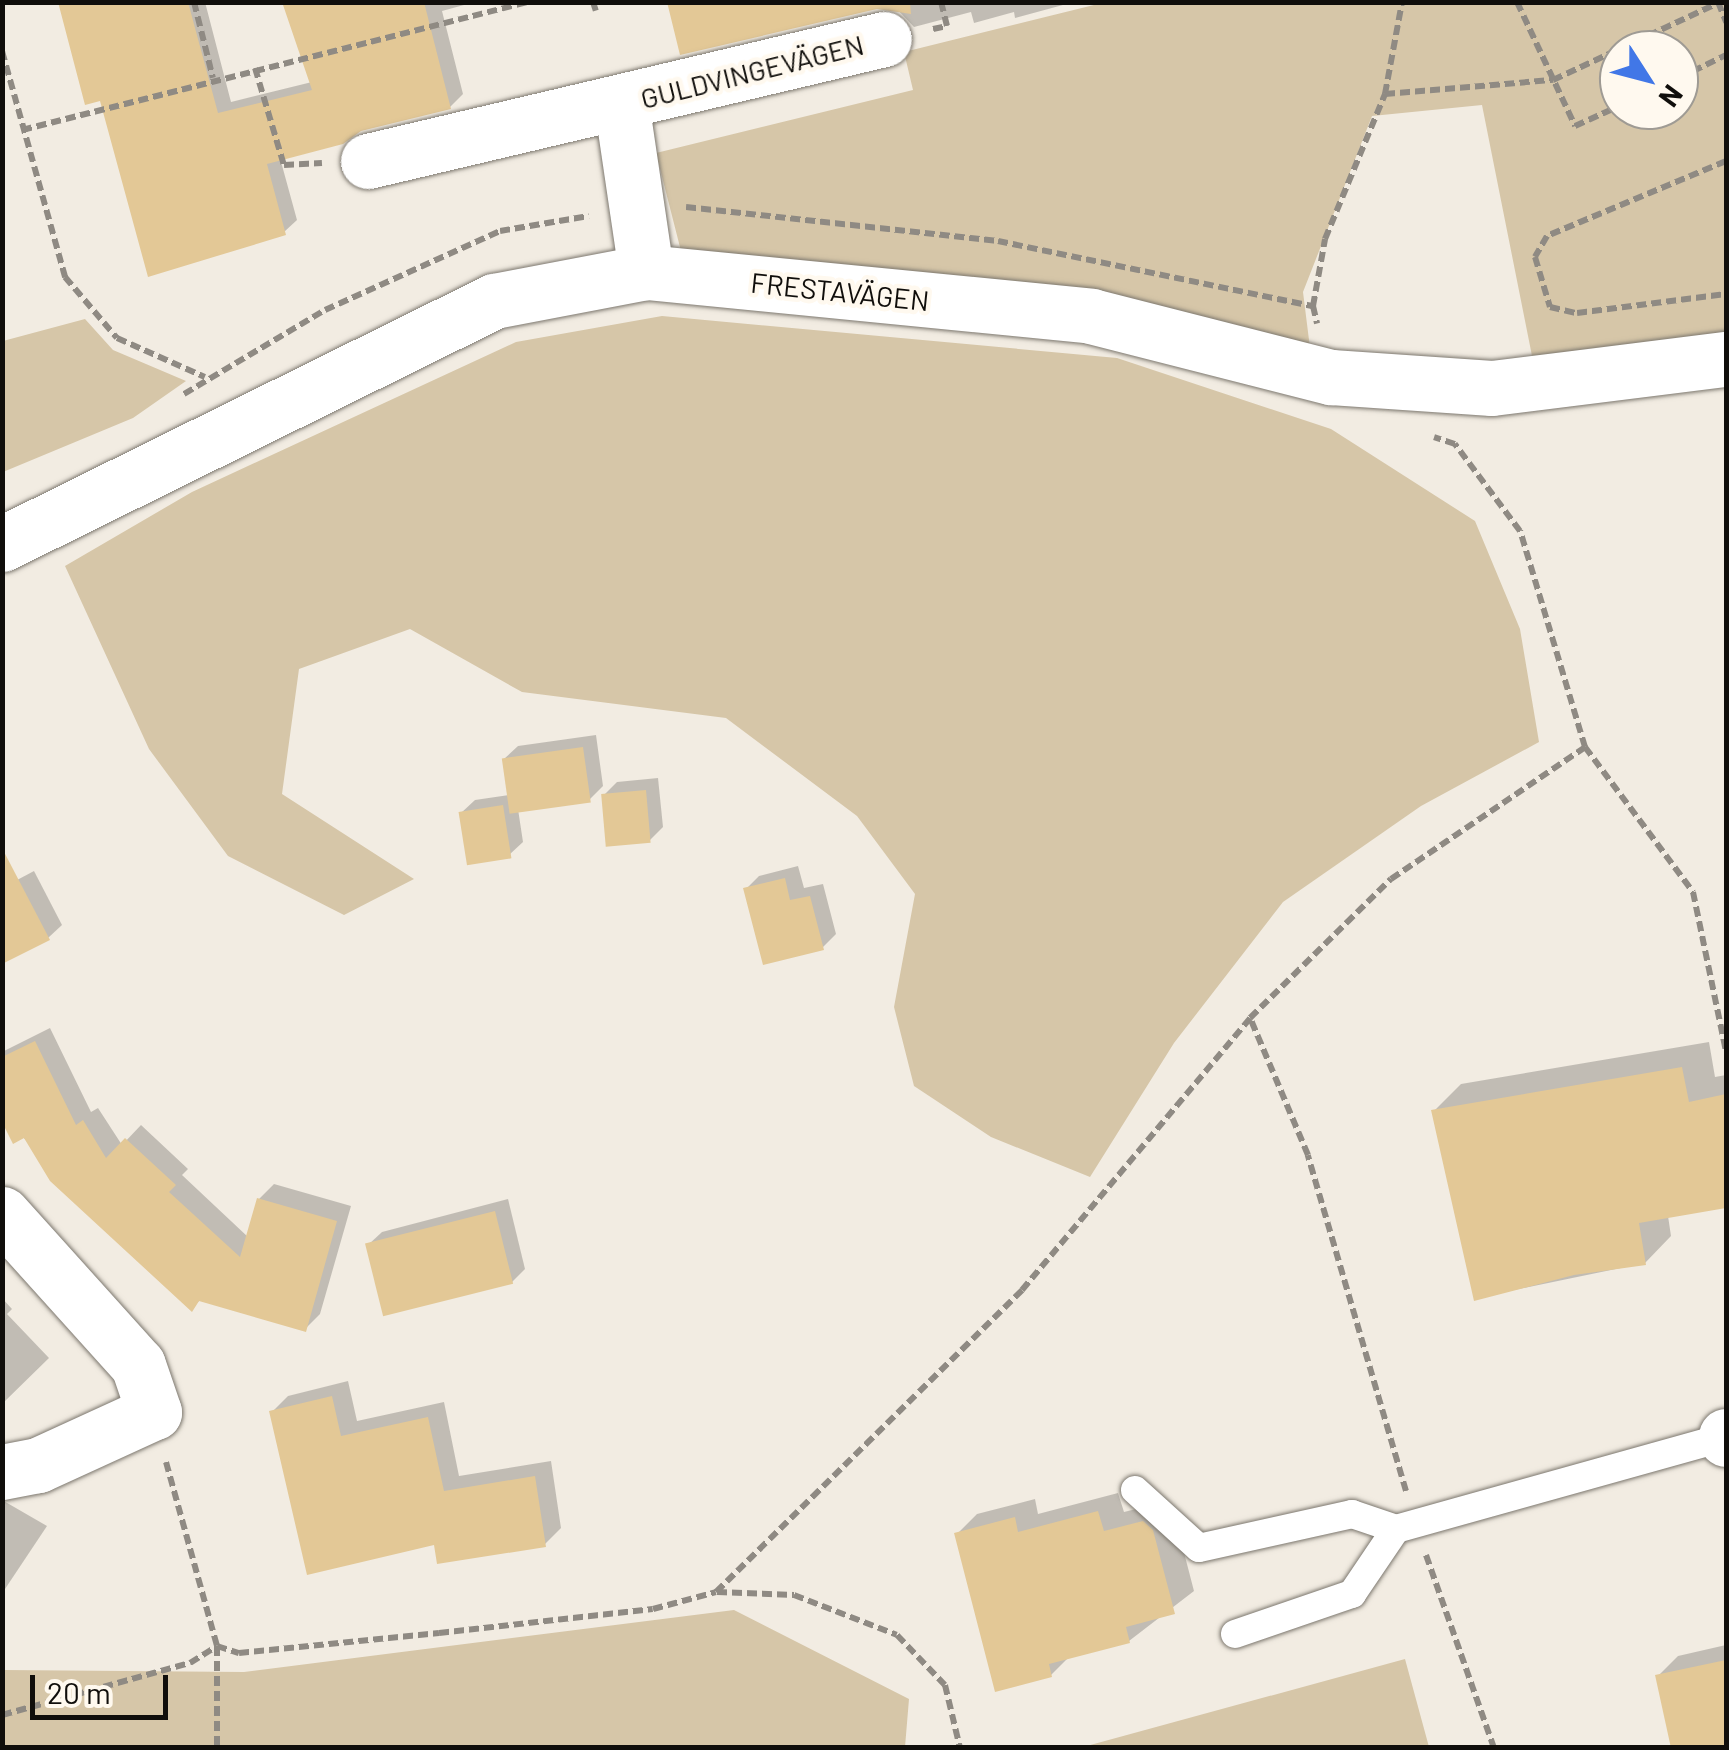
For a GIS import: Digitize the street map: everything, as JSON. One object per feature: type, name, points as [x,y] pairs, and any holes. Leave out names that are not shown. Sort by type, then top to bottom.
[{"type":"street","name":"GULDVINGEVÄGEN","points":[[368,161],[884,39]]},
{"type":"street","name":"GULDVINGEVÄGEN","points":[[620,102],[646,272]]},
{"type":"street","name":"FRESTAVÄGEN","points":[[2,544],[494,300],[646,272],[1091,316],[1331,377],[1492,388],[1726,359]]},
{"type":"street","points":[[2,1214],[138,1365],[154,1412],[38,1465],[2,1472]]},
{"type":"lane","points":[[1134,1490],[1199,1548],[1352,1514],[1406,1527],[1726,1437]]},
{"type":"lane","points":[[1234,1634],[1352,1594],[1406,1527]]},
{"type":"path","points":[[194,2],[214,78]]},
{"type":"path","points":[[22,130],[214,78],[528,2]]},
{"type":"path","points":[[940,2],[947,26]]},
{"type":"path","points":[[1516,2],[1575,126],[1599,115]]},
{"type":"path","points":[[1385,94],[1553,80],[1719,3],[1726,22]]},
{"type":"path","points":[[2,51],[66,277],[117,338],[205,377]]},
{"type":"path","points":[[1699,68],[1726,55]]},
{"type":"path","points":[[254,68],[284,165],[368,161]]},
{"type":"path","points":[[1726,161],[1547,236],[1535,257],[1550,307],[1577,314],[1726,294]]},
{"type":"path","points":[[1419,432],[1455,444],[1520,531],[1585,747],[1693,892],[1726,1050]]},
{"type":"path","points":[[716,1592],[1022,1290],[1250,1018],[1391,879],[1585,747]]},
{"type":"path","points":[[1250,1018],[1308,1154],[1406,1527],[1494,1748]]},
{"type":"path","points":[[154,1412],[217,1646],[217,1748]]},
{"type":"path","points":[[2,1716],[190,1663],[217,1646],[239,1653],[459,1630],[653,1608],[716,1592],[794,1595],[897,1635],[946,1685],[960,1748]]},
{"type":"shaded area","points":[[1102,3],[1726,3],[1726,333],[1533,361],[1482,105],[1372,116],[1303,292],[1311,356],[682,255],[656,153],[913,90],[904,52]]},
{"type":"shaded area","points":[[662,316],[1117,358],[1331,429],[1475,521],[1520,629],[1539,742],[1421,806],[1283,902],[1174,1043],[1090,1177],[991,1137],[914,1086],[894,1007],[915,894],[857,816],[726,718],[522,692],[410,629],[299,669],[282,794],[414,879],[344,915],[228,856],[149,749],[65,566],[192,492],[516,342]]},
{"type":"shaded area","points":[[85,319],[113,350],[186,381],[133,418],[3,472],[3,341]]},
{"type":"shaded area","points":[[734,1610],[909,1699],[905,1747],[3,1747],[3,1670],[244,1672]]},
{"type":"shaded area","points":[[1405,1659],[1429,1747],[1083,1747]]},
{"type":"building","points":[[58,2],[188,2],[218,113],[312,90],[282,2],[424,2],[451,109],[361,131],[343,144],[267,164],[286,235],[148,277],[100,101],[85,105]]},
{"type":"building","points":[[667,2],[910,2],[911,14],[877,9],[680,55]]},
{"type":"building","points":[[583,747],[591,802],[510,814],[502,758]]},
{"type":"building","points":[[646,790],[651,843],[606,847],[601,794]]},
{"type":"building","points":[[503,805],[511,858],[467,865],[459,812]]},
{"type":"building","points":[[2,848],[50,940],[2,964]]},
{"type":"building","points":[[785,878],[790,900],[810,896],[824,950],[763,965],[743,888]]},
{"type":"building","points":[[35,1041],[76,1125],[83,1120],[106,1158],[125,1138],[176,1185],[169,1192],[240,1257],[257,1198],[337,1221],[306,1332],[199,1301],[192,1312],[50,1181],[24,1138],[13,1144],[2,1122],[2,1057]]},
{"type":"building","points":[[1682,1067],[1689,1102],[1726,1094],[1726,1208],[1639,1223],[1646,1265],[1574,1275],[1474,1301],[1431,1110]]},
{"type":"building","points":[[495,1211],[513,1284],[383,1316],[365,1243]]},
{"type":"building","points":[[332,1396],[341,1436],[428,1417],[444,1491],[535,1476],[546,1547],[437,1564],[434,1545],[307,1575],[269,1411]]},
{"type":"building","points":[[1098,1511],[1104,1531],[1143,1521],[1153,1530],[1175,1614],[1126,1627],[1130,1643],[1049,1664],[1052,1677],[995,1692],[954,1533],[1015,1517],[1018,1532]]},
{"type":"building","points":[[1726,1660],[1726,1748],[1671,1748],[1655,1675]]}]
